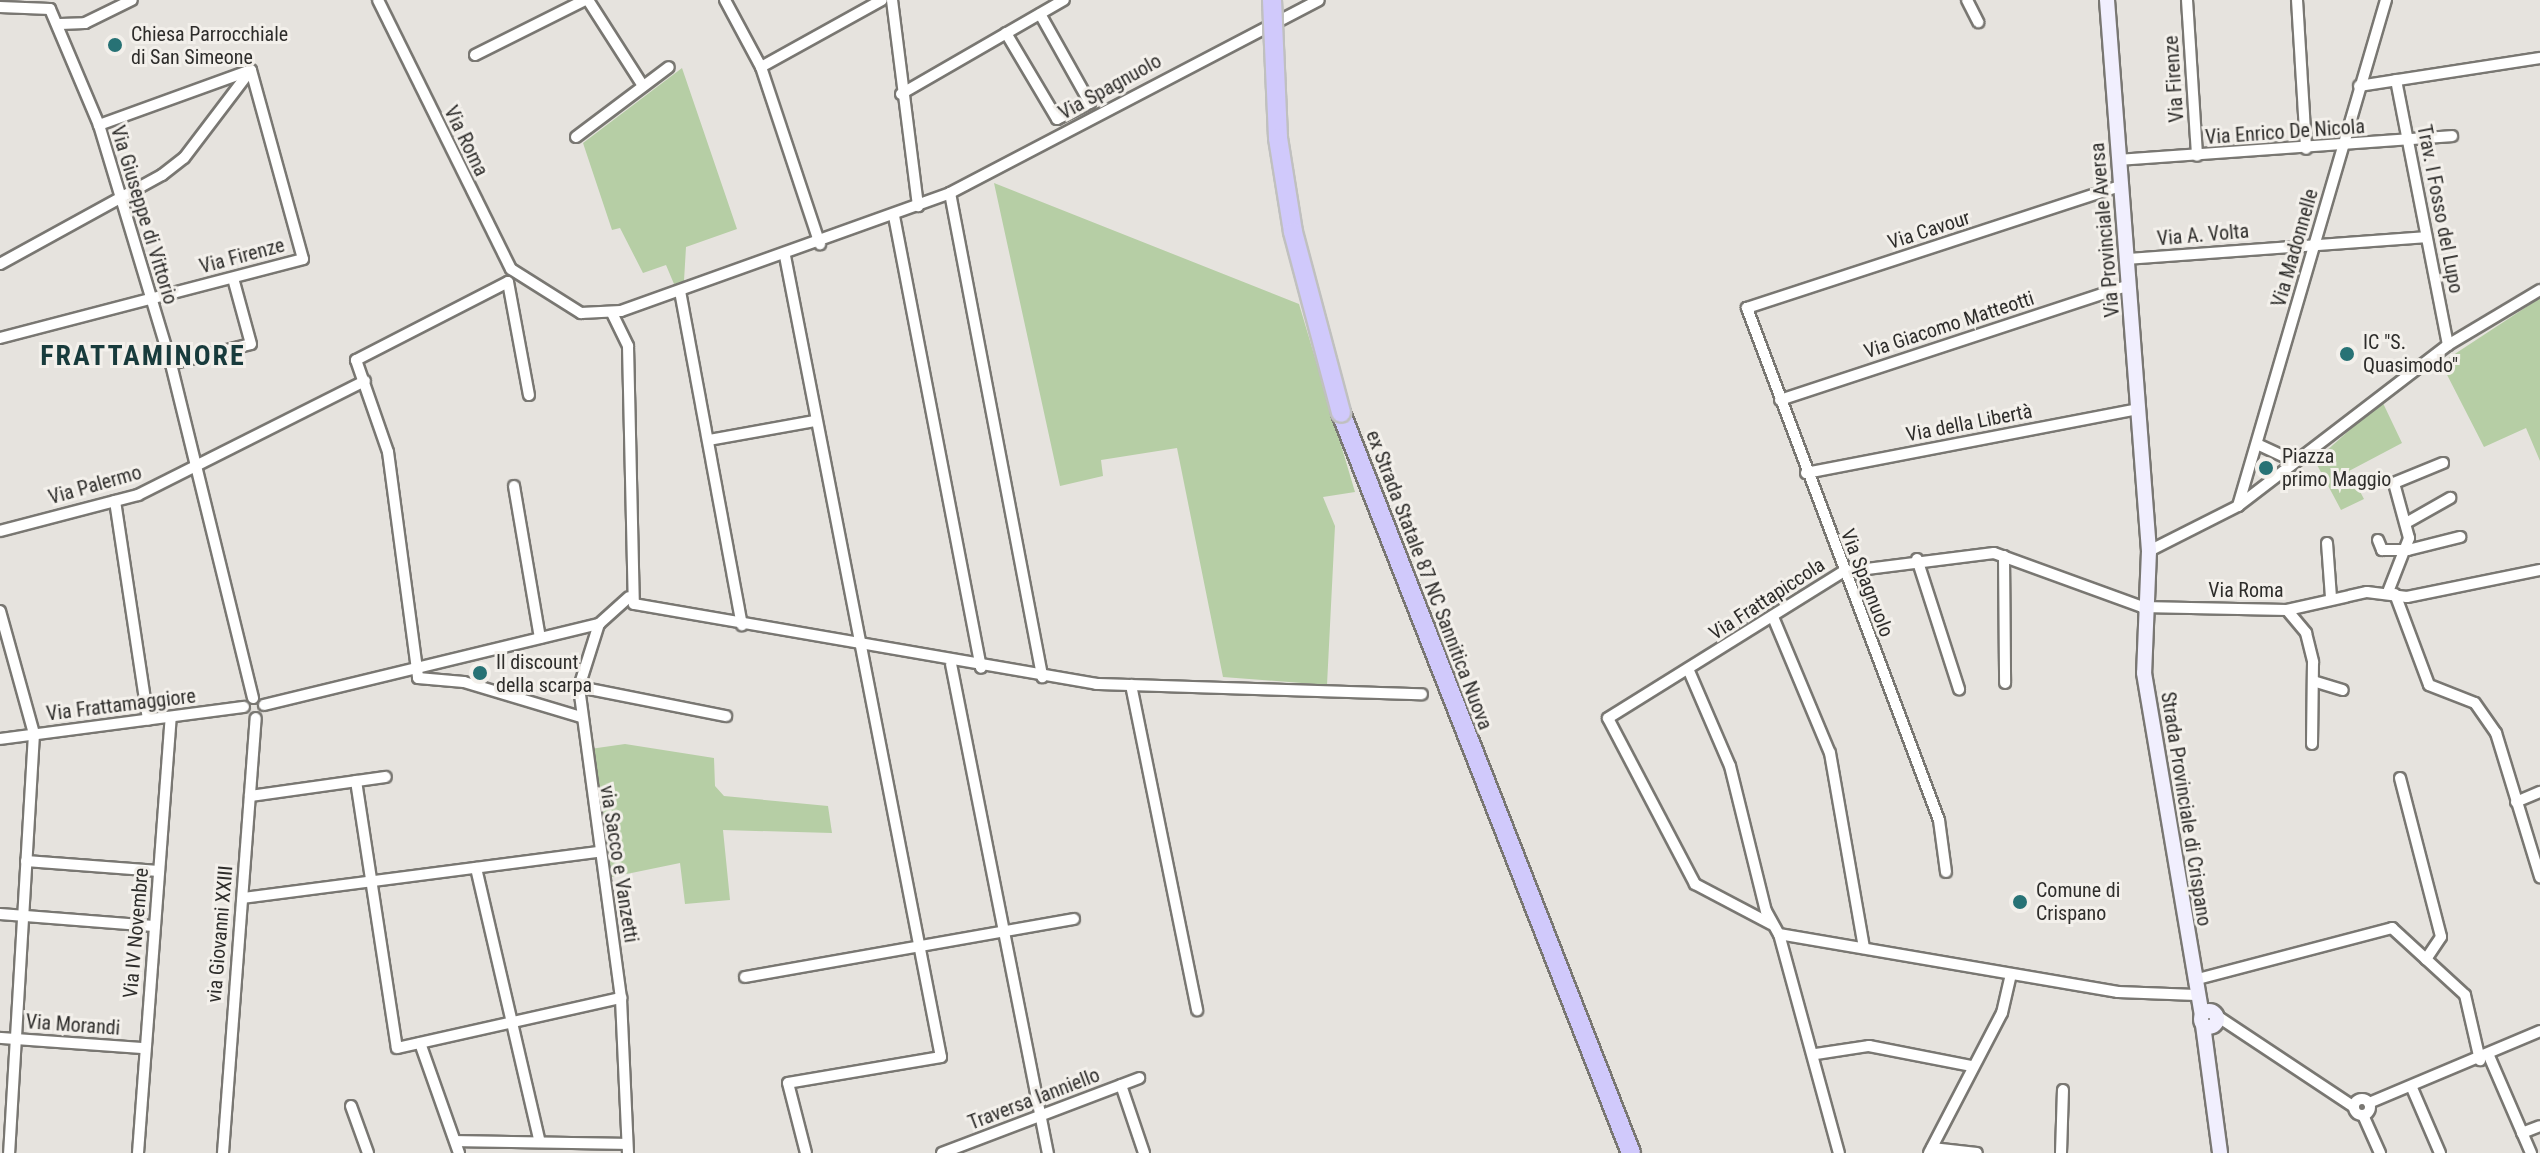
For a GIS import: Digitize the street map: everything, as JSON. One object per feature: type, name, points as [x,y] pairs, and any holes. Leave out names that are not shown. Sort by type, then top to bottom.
[{"type":"highway","name":"ex Strada Statale 87 NC Sannitica Nuova","points":[[1272,0],[1278,138],[1293,232],[1341,413],[1631,1153]]},
{"type":"street","points":[[60,24],[85,23],[132,0]]},
{"type":"street","name":"Via Roma","points":[[378,0],[513,278],[563,308],[612,313]]},
{"type":"street","points":[[475,55],[587,0],[643,86]]},
{"type":"street","points":[[725,0],[761,67],[820,244]]},
{"type":"street","points":[[761,67],[882,0]]},
{"type":"street","points":[[892,0],[901,94],[918,206]]},
{"type":"street","points":[[901,94],[1064,0]]},
{"type":"street","name":"Via Spagnuolo","points":[[612,313],[820,244],[950,193],[1319,0]]},
{"type":"street","points":[[1967,0],[1978,22]]},
{"type":"street","name":"Via Provinciale Aversa","points":[[2107,0],[2149,551]]},
{"type":"street","name":"Via Firenze","points":[[2187,0],[2197,156]]},
{"type":"street","points":[[2297,0],[2306,149]]},
{"type":"street","name":"Via Madonnelle","points":[[2238,506],[2386,0]]},
{"type":"street","points":[[0,7],[49,4]]},
{"type":"street","name":"Via Giuseppe di Vittorio","points":[[49,4],[60,24],[99,125],[122,196],[198,466],[253,698]]},
{"type":"street","points":[[1006,33],[1057,119],[1090,103],[1040,14]]},
{"type":"street","points":[[2359,86],[2540,58]]},
{"type":"street","points":[[576,137],[669,67]]},
{"type":"street","points":[[99,125],[251,70]]},
{"type":"street","points":[[0,264],[184,158],[251,70]]},
{"type":"street","name":"Via Firenze","points":[[0,338],[303,259],[251,70]]},
{"type":"street","name":"Trav. I Fosso del Lupo","points":[[2396,80],[2448,345]]},
{"type":"street","name":"Via Enrico De Nicola","points":[[2119,160],[2306,149],[2452,136]]},
{"type":"street","name":"Via Cavour","points":[[1747,308],[2121,186]]},
{"type":"street","points":[[950,193],[1042,677]]},
{"type":"street","points":[[894,216],[981,668]]},
{"type":"street","name":"Via A. Volta","points":[[2127,259],[2426,237]]},
{"type":"street","points":[[785,256],[858,647],[941,1057],[788,1083],[806,1153]]},
{"type":"street","points":[[171,364],[251,344],[233,278]]},
{"type":"street","points":[[529,395],[513,278],[356,360],[388,452],[413,669],[418,678],[454,681],[581,717]]},
{"type":"street","name":"Via Giacomo Matteotti","points":[[1780,400],[2129,285]]},
{"type":"street","points":[[2149,551],[2238,506],[2448,345],[2540,290]]},
{"type":"street","points":[[680,291],[742,625]]},
{"type":"street","name":"Via Spagnuolo","points":[[1747,308],[1843,572],[1939,820],[1946,872]]},
{"type":"street","points":[[612,313],[626,331],[630,376],[629,597],[634,604],[951,664],[1042,677],[1131,685],[1422,694]]},
{"type":"street","name":"Via Palermo","points":[[0,531],[115,501],[198,466],[365,381]]},
{"type":"street","name":"Via della Libertà","points":[[1806,473],[2139,409]]},
{"type":"street","points":[[709,440],[815,421]]},
{"type":"street","points":[[2257,444],[2293,461]]},
{"type":"street","points":[[2443,463],[2394,483],[2406,523],[2408,550],[2392,593],[2429,685],[2475,703],[2496,733],[2540,877]]},
{"type":"street","points":[[514,486],[540,638]]},
{"type":"street","points":[[2406,523],[2450,498]]},
{"type":"street","points":[[115,501],[148,720]]},
{"type":"street","points":[[2378,540],[2382,550],[2408,550],[2460,537]]},
{"type":"street","points":[[2327,543],[2331,597]]},
{"type":"street","name":"Strada Provinciale di Crispano","points":[[2149,551],[2142,607],[2149,712],[2195,987],[2207,1019],[2220,1153]]},
{"type":"street","points":[[2004,556],[2005,683]]},
{"type":"street","name":"Via Frattapiccola","points":[[1771,924],[1695,884],[1608,718],[1689,671],[1843,572],[1917,559],[2004,556],[2142,607]]},
{"type":"street","points":[[1917,559],[1959,689]]},
{"type":"street","name":"Via Roma","points":[[2142,607],[2287,610],[2331,597],[2392,593],[2540,570]]},
{"type":"street","points":[[264,705],[253,698],[244,707],[256,718],[264,705],[599,624],[629,597]]},
{"type":"street","points":[[2287,610],[2306,633],[2313,681],[2312,744]]},
{"type":"street","name":"Via Frattamaggiore","points":[[0,611],[34,734],[244,707]]},
{"type":"street","points":[[1773,617],[1830,753],[1864,948]]},
{"type":"street","name":"via Sacco e Vanzetti","points":[[599,624],[579,687],[621,998],[627,1148]]},
{"type":"street","points":[[450,660],[454,681]]},
{"type":"street","points":[[951,664],[1036,1118],[1048,1153]]},
{"type":"street","points":[[1689,671],[1730,766],[1771,924],[1779,934],[1816,1054],[1839,1153]]},
{"type":"street","points":[[2313,681],[2343,690]]},
{"type":"street","points":[[1131,685],[1197,1010]]},
{"type":"street","points":[[579,687],[726,716]]},
{"type":"street","points":[[29,717],[63,731]]},
{"type":"street","name":"Via IV Novembre","points":[[138,1153],[171,717]]},
{"type":"street","name":"via Giovanni XXIII","points":[[223,1153],[256,718]]},
{"type":"street","points":[[0,739],[34,734],[9,1153]]},
{"type":"street","points":[[250,796],[386,777]]},
{"type":"street","points":[[2400,778],[2441,937],[2426,959]]},
{"type":"street","points":[[356,781],[397,1048],[621,998]]},
{"type":"street","points":[[2516,802],[2540,792]]},
{"type":"street","points":[[243,898],[599,852]]},
{"type":"street","points":[[26,861],[159,871]]},
{"type":"street","points":[[476,868],[540,1142]]},
{"type":"street","points":[[0,914],[154,926]]},
{"type":"street","points":[[745,977],[1074,919]]},
{"type":"street","points":[[1779,934],[2118,992],[2195,987],[2386,927],[2465,995],[2484,1058],[2531,1153]]},
{"type":"street","points":[[1977,1153],[1930,1150],[2002,1013],[2011,974]]},
{"type":"street","points":[[2207,1019],[2358,1111],[2380,1153]]},
{"type":"street","points":[[2358,1111],[2360,1099],[2369,1103],[2412,1088],[2540,1031]]},
{"type":"street","name":"Via Morandi","points":[[0,1038],[144,1048]]},
{"type":"street","points":[[420,1043],[459,1153]]},
{"type":"street","points":[[1816,1054],[1869,1046],[1972,1066]]},
{"type":"street","name":"Traversa Ianniello","points":[[942,1153],[1139,1078]]},
{"type":"street","points":[[1121,1085],[1144,1153]]},
{"type":"street","points":[[2412,1088],[2440,1153]]},
{"type":"street","points":[[2061,1153],[2063,1090]]},
{"type":"street","points":[[351,1106],[368,1153]]},
{"type":"street","points":[[2522,1133],[2540,1126]]},
{"type":"street","points":[[456,1141],[540,1142],[627,1148]]},
{"type":"green space","points":[[682,68],[737,229],[686,247],[684,281],[674,284],[666,265],[643,273],[620,228],[612,230],[583,143]]},
{"type":"green space","points":[[994,183],[1299,304],[1355,492],[1323,497],[1335,526],[1327,685],[1223,677],[1177,448],[1101,460],[1103,476],[1060,486]]},
{"type":"green space","points":[[2540,298],[2540,461],[2526,428],[2484,447],[2441,363]]},
{"type":"green space","points":[[2382,401],[2402,443],[2349,471],[2364,499],[2341,510],[2315,461]]},
{"type":"green space","points":[[625,744],[714,758],[715,786],[724,796],[828,806],[832,833],[723,830],[730,900],[685,904],[680,863],[612,877],[590,749]]},
{"type":"place","name":"Chiesa Parrocchiale di San Simeone","points":[[115,45]]},
{"type":"place","name":"IC \"S. Quasimodo\"","points":[[2347,354]]},
{"type":"place","name":"Piazza primo Maggio","points":[[2266,468]]},
{"type":"place","name":"Il discount della scarpa","points":[[480,673]]},
{"type":"place","name":"Comune di Crispano","points":[[2020,902]]},
{"type":"district","name":"FRATTAMINORE","points":[[143,356]]}]
